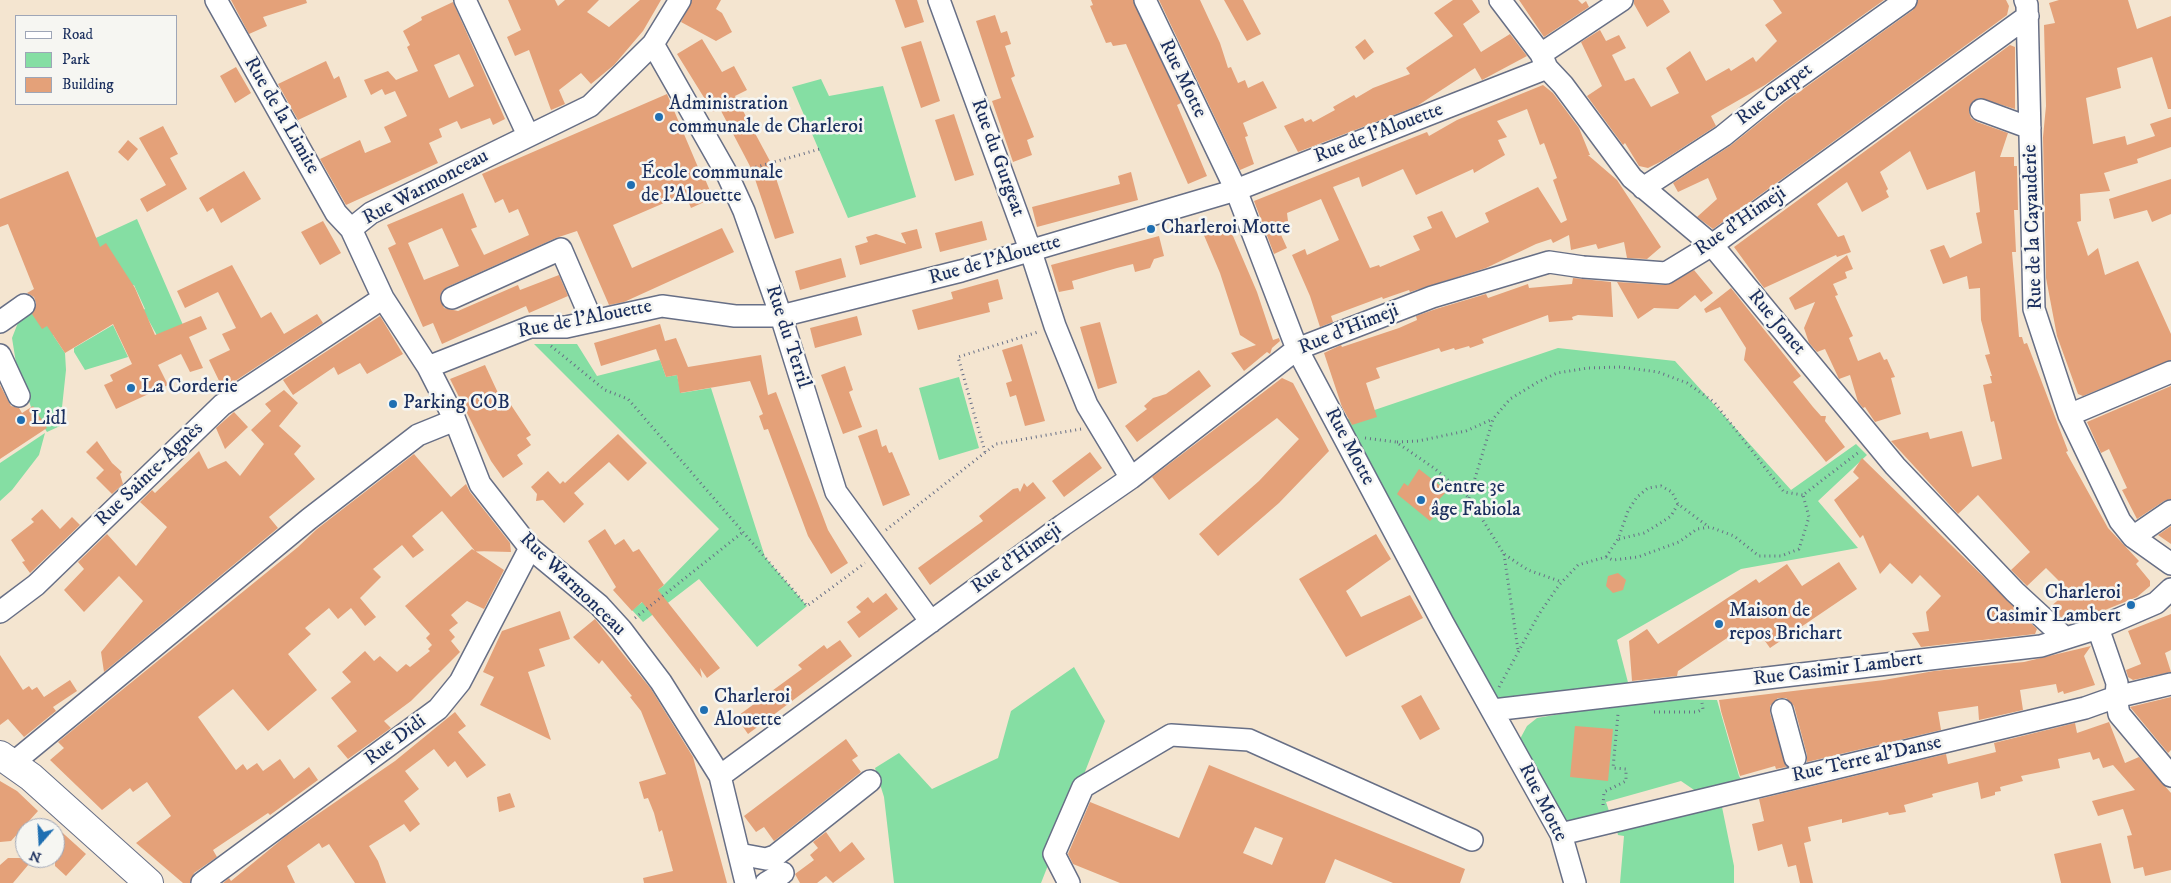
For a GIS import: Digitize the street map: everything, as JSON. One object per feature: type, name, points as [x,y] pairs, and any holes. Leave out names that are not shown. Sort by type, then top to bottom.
[{"type":"main road","points":[[7,759],[149,883]]},
{"type":"street","name":"Rue de la Limite","points":[[216,0],[332,205],[351,229]]},
{"type":"street","points":[[465,0],[528,135]]},
{"type":"street","name":"Rue Warmonceau","points":[[680,0],[653,44],[590,106],[371,213],[351,229],[383,298],[428,367],[456,420],[480,484],[530,548],[599,605],[621,629],[661,682],[720,776],[746,883]]},
{"type":"street","name":"Rue du Gurgeat","points":[[939,0],[1031,252],[1055,326],[1098,426],[1131,478]]},
{"type":"street","name":"Rue Motte","points":[[1145,0],[1236,190],[1297,349],[1342,436],[1561,834],[1575,883]]},
{"type":"street","name":"Rue Jonet","points":[[1500,0],[1632,178],[1712,245],[1895,466],[2015,592],[2065,638]]},
{"type":"street","name":"Rue de l'Alouette","points":[[428,367],[530,327],[566,327],[662,306],[735,316],[781,316],[1031,252],[1236,190],[1544,61],[1622,0]]},
{"type":"street","name":"Rue Carpet","points":[[1643,188],[1723,136],[1777,92],[1906,0]]},
{"type":"street","name":"Rue de la Cayauderie","points":[[2030,5],[2030,128],[2034,309],[2069,415],[2120,521],[2133,537],[2171,564]]},
{"type":"street","name":"Rue d'Himeji","points":[[720,776],[1131,478],[1297,349],[1432,297],[1550,262],[1583,267],[1666,272],[1712,245],[2030,5]]},
{"type":"street","name":"Rue du Terril","points":[[653,44],[728,176],[744,211],[781,316],[836,492],[930,622]]},
{"type":"street","points":[[1981,110],[2030,128]]},
{"type":"street","points":[[452,298],[561,249],[592,321]]},
{"type":"street","name":"Rue Sainte-Agnès","points":[[0,612],[36,585],[224,404],[383,298]]},
{"type":"street","points":[[0,322],[24,305]]},
{"type":"street","points":[[0,355],[19,396]]},
{"type":"street","points":[[2069,415],[2171,372]]},
{"type":"street","points":[[7,759],[309,519],[418,435],[456,420]]},
{"type":"street","points":[[2133,537],[2171,512]]},
{"type":"street","name":"Rue Didi","points":[[202,883],[438,709],[463,676],[530,548]]},
{"type":"street","name":"Rue Casimir Lambert","points":[[1490,706],[1620,696],[2041,646],[2098,628],[2156,603],[2171,589]]},
{"type":"street","points":[[2098,628],[2117,683],[2116,697],[2119,714],[2171,776]]},
{"type":"street","name":"Rue Terre al'Danse","points":[[1561,834],[1607,823],[1798,767],[2085,708],[2116,697],[2171,684]]},
{"type":"street","points":[[1782,710],[1798,767]]},
{"type":"street","points":[[1068,883],[1054,854],[1083,787],[1171,735],[1249,740],[1472,840]]},
{"type":"street","points":[[739,854],[766,858],[775,856],[870,781]]},
{"type":"path","points":[[728,176],[820,149]]},
{"type":"path","points":[[985,452],[958,357],[1055,326]]},
{"type":"path","points":[[530,327],[605,390],[628,399],[806,606],[996,444],[1098,426]]},
{"type":"path","points":[[1469,498],[1493,419],[1510,399],[1538,382],[1558,373],[1588,368],[1622,367],[1658,372],[1687,383],[1714,402],[1784,492],[1803,495],[1874,441]]},
{"type":"path","points":[[1342,436],[1396,442],[1418,441],[1466,431],[1493,419]]},
{"type":"path","points":[[1396,442],[1434,468],[1469,498],[1504,554],[1518,651]]},
{"type":"path","points":[[1606,557],[1618,539],[1628,511],[1637,497],[1648,488],[1661,486],[1672,492],[1678,504],[1710,527],[1734,536],[1759,556],[1781,556],[1799,549],[1809,517],[1803,495]]},
{"type":"path","points":[[1618,539],[1644,533],[1651,529],[1671,516],[1678,504]]},
{"type":"path","points":[[1490,706],[1539,614],[1562,582],[1578,565],[1606,557],[1613,560],[1638,557],[1679,542],[1697,529],[1710,527]]},
{"type":"path","points":[[621,629],[743,532]]},
{"type":"path","points":[[1504,554],[1528,570],[1562,582]]},
{"type":"path","points":[[1607,823],[1603,807],[1604,792],[1626,781],[1626,769],[1613,768],[1620,696]]},
{"type":"green space","points":[[821,79],[829,96],[883,86],[916,197],[848,218],[792,87]]},
{"type":"green space","points":[[137,219],[183,325],[160,341],[143,310],[145,309],[134,285],[53,335],[65,353],[66,370],[60,426],[47,432],[31,407],[16,363],[12,338],[21,315],[62,287],[48,260]]},
{"type":"green space","points":[[113,325],[128,357],[85,370],[74,352],[74,348]]},
{"type":"green space","points":[[534,344],[577,344],[597,376],[660,360],[666,377],[677,375],[681,393],[711,388],[765,557],[807,606],[757,647],[699,579],[643,622],[632,610],[663,586],[719,529]]},
{"type":"green space","points":[[1558,348],[1675,361],[1791,490],[1856,444],[1867,455],[1818,501],[1858,548],[1741,569],[1617,640],[1631,694],[1493,710],[1336,423]]},
{"type":"green space","points":[[959,377],[979,448],[939,460],[919,388]]},
{"type":"green space","points":[[45,433],[39,455],[12,490],[0,501],[0,463]]},
{"type":"green space","points":[[1074,667],[1105,721],[1041,883],[894,883],[884,797],[875,768],[899,753],[932,789],[998,758],[1011,711]]},
{"type":"green space","points":[[1647,699],[1717,700],[1739,776],[1747,789],[1700,794],[1681,781],[1606,802],[1611,817],[1566,826],[1520,739],[1527,726],[1537,718]]},
{"type":"green space","points":[[1709,806],[1722,807],[1734,866],[1734,883],[1620,883],[1624,836],[1618,835],[1617,831]]},
{"type":"building","points":[[231,0],[306,0],[307,3],[263,17],[267,26],[249,34]]},
{"type":"building","points":[[508,0],[555,0],[558,6],[565,0],[599,0],[587,12],[609,27],[640,0],[661,0],[643,31],[614,65],[591,84],[581,73],[559,90],[565,104],[551,110],[529,50],[515,56],[507,37],[521,30]]},
{"type":"building","points":[[692,0],[721,0],[716,9],[722,13],[732,32],[716,41],[681,22]]},
{"type":"building","points":[[895,0],[917,0],[924,22],[905,28]]},
{"type":"building","points":[[1091,0],[1133,0],[1181,103],[1177,105],[1207,176],[1188,184],[1126,44],[1113,46],[1111,42],[1106,43],[1090,6],[1093,5]]},
{"type":"building","points":[[1159,0],[1200,0],[1220,43],[1228,68],[1231,67],[1238,83],[1245,80],[1248,88],[1263,81],[1277,108],[1243,123],[1248,136],[1245,137],[1254,164],[1240,170]]},
{"type":"building","points":[[1224,0],[1243,0],[1261,34],[1247,41]]},
{"type":"building","points":[[1453,0],[1472,0],[1480,12],[1463,24],[1481,52],[1510,34],[1527,56],[1482,80],[1475,68],[1417,106],[1298,152],[1284,126],[1303,118],[1305,122],[1311,119],[1313,122],[1335,110],[1333,107],[1354,95],[1356,98],[1373,88],[1410,74],[1406,68],[1453,36],[1434,13]]},
{"type":"building","points":[[1519,0],[1578,0],[1582,4],[1586,1],[1589,7],[1544,37]]},
{"type":"building","points":[[1634,0],[1663,0],[1670,12],[1647,27],[1634,4]]},
{"type":"building","points":[[1773,0],[1884,0],[1765,85],[1711,116],[1716,126],[1662,161],[1648,168],[1639,166],[1625,143],[1623,145],[1587,96],[1602,86],[1581,42],[1600,30],[1606,41],[1619,35],[1626,48],[1612,55],[1625,81],[1634,78],[1651,107],[1679,93],[1666,68],[1690,51],[1706,81],[1729,68],[1731,71],[1753,57],[1756,62],[1777,41],[1765,25],[1782,13]]},
{"type":"building","points":[[1918,0],[2006,0],[2009,6],[2007,15],[1713,229],[1697,217],[1717,199],[1708,178],[1678,192],[1673,183],[1730,146],[1785,102],[1913,10]]},
{"type":"building","points":[[2059,0],[2128,0],[2137,29],[2171,16],[2171,109],[2168,109],[2152,57],[2117,68],[2121,88],[2086,98],[2093,144],[2125,136],[2127,145],[2155,136],[2150,124],[2171,117],[2171,147],[2137,159],[2138,163],[2104,173],[2110,191],[2080,194],[2081,221],[2077,222],[2088,256],[2098,248],[2105,275],[2138,261],[2171,334],[2171,360],[2083,396],[2078,394],[2057,336],[2046,278],[2043,137],[2046,106],[2044,25],[2055,23],[2049,3]]},
{"type":"building","points":[[453,2],[505,119],[493,125],[490,118],[461,129],[457,121],[439,129],[442,137],[429,143],[438,163],[346,205],[320,159],[360,140],[365,153],[391,142],[384,127],[407,116],[395,91],[385,95],[382,89],[371,95],[364,80],[388,71],[396,80],[418,71],[407,47],[410,45],[403,31],[422,20],[421,17]],"holes":[[[459,54],[474,86],[449,98],[434,65]]]},
{"type":"building","points":[[995,15],[1001,33],[1007,31],[1011,44],[1005,46],[1015,76],[1011,78],[1034,137],[1027,140],[1032,155],[1013,162],[992,101],[1001,98],[976,21]]},
{"type":"building","points":[[702,39],[722,72],[734,66],[747,90],[735,96],[771,163],[794,233],[775,239],[752,170],[720,109],[713,112],[677,54]]},
{"type":"building","points":[[1365,39],[1374,52],[1364,60],[1355,47]]},
{"type":"building","points":[[921,41],[940,101],[921,108],[901,47]]},
{"type":"building","points":[[2010,45],[2015,47],[2015,109],[1979,98],[1973,101],[1969,112],[1971,118],[1977,122],[2008,133],[2000,157],[2014,157],[2014,166],[2017,166],[2018,210],[2014,210],[2016,252],[2012,252],[2019,337],[2022,337],[2024,344],[2027,343],[2068,451],[2066,452],[2108,528],[2139,561],[2136,564],[2150,581],[2150,586],[2137,597],[2073,623],[2065,621],[2050,607],[2069,591],[2046,568],[2027,586],[2011,570],[2030,552],[1978,495],[1958,514],[1891,441],[1928,432],[1930,439],[1962,431],[1972,467],[2002,459],[1994,421],[1991,422],[1983,385],[1992,383],[1990,376],[1992,376],[1985,355],[1990,354],[1981,320],[1980,288],[1969,289],[1967,276],[1943,284],[1930,250],[1944,245],[1950,258],[1982,243],[1976,213],[1980,212],[1975,171],[1927,190],[1910,151],[1880,172],[1888,189],[1886,191],[1889,197],[1862,212],[1847,182],[1817,204],[1838,237],[1844,235],[1851,252],[1837,257],[1836,255],[1764,288],[1734,247]]},
{"type":"building","points":[[326,61],[334,79],[339,76],[347,97],[298,120],[278,84]]},
{"type":"building","points":[[236,67],[251,93],[235,103],[220,76]]},
{"type":"building","points":[[1543,85],[1553,93],[1579,128],[1590,155],[1588,155],[1617,180],[1661,247],[1647,259],[1627,258],[1624,242],[1598,249],[1596,244],[1571,250],[1569,235],[1553,243],[1551,239],[1536,244],[1486,268],[1410,292],[1409,290],[1383,299],[1382,297],[1331,316],[1333,322],[1320,327],[1310,296],[1292,255],[1305,249],[1307,255],[1339,240],[1321,199],[1287,213],[1288,221],[1277,226],[1287,248],[1274,254],[1254,201],[1427,132],[1429,136],[1457,120]],"holes":[[[1527,109],[1540,145],[1544,143],[1557,178],[1553,180],[1567,220],[1561,223],[1538,187],[1485,213],[1489,222],[1456,238],[1442,211],[1427,217],[1432,228],[1413,236],[1420,250],[1380,267],[1379,265],[1370,268],[1333,187],[1359,177],[1362,187],[1403,169],[1416,195],[1473,169],[1474,173],[1505,155],[1498,140],[1507,137],[1497,121]]]},
{"type":"building","points":[[667,94],[713,198],[691,208],[685,194],[613,225],[632,268],[722,228],[734,252],[624,302],[609,305],[577,231],[556,238],[447,287],[442,291],[440,297],[444,308],[458,311],[518,285],[520,290],[559,275],[568,296],[529,313],[526,306],[442,344],[433,323],[423,327],[388,248],[396,244],[387,225],[463,193],[477,227],[471,229],[484,255],[529,235],[518,209],[509,213],[503,199],[495,203],[482,174]],"holes":[[[442,228],[459,266],[424,280],[408,243]]]},
{"type":"building","points":[[954,114],[974,175],[955,181],[935,120]]},
{"type":"building","points":[[163,126],[178,154],[170,158],[187,189],[147,212],[140,199],[166,185],[139,138]]},
{"type":"building","points":[[128,140],[138,149],[128,161],[118,152]]},
{"type":"building","points":[[68,171],[100,247],[106,243],[135,288],[155,335],[201,316],[207,329],[189,337],[203,368],[190,372],[181,354],[158,365],[168,385],[116,409],[104,385],[113,381],[110,375],[132,364],[113,324],[65,353],[47,326],[42,329],[32,314],[36,303],[34,297],[27,293],[34,289],[8,224],[0,227],[0,199]]},
{"type":"building","points":[[244,171],[261,199],[221,223],[213,208],[207,212],[199,198]]},
{"type":"building","points":[[1131,172],[1138,200],[1037,227],[1032,207],[1120,184],[1118,176]]},
{"type":"building","points":[[2171,179],[2171,214],[2152,222],[2147,210],[2114,219],[2109,199]]},
{"type":"building","points":[[323,221],[341,253],[320,265],[301,232]]},
{"type":"building","points":[[982,221],[987,240],[940,252],[935,233]]},
{"type":"building","points":[[1227,222],[1257,292],[1273,340],[1279,338],[1280,341],[1272,348],[1270,354],[1267,352],[1244,371],[1231,353],[1256,345],[1240,335],[1220,273],[1203,233]]},
{"type":"building","points":[[917,229],[922,248],[860,265],[855,246],[868,242],[866,237],[876,234],[906,244],[901,233]]},
{"type":"building","points":[[1159,236],[1164,256],[1154,259],[1150,268],[1135,272],[1133,264],[1117,268],[1072,281],[1074,289],[1059,292],[1051,265]]},
{"type":"building","points":[[1847,255],[1853,269],[1845,272],[1847,278],[1833,284],[1838,295],[1835,296],[1853,336],[1849,338],[1858,361],[1880,352],[1884,360],[1887,359],[1895,377],[1891,378],[1901,414],[1875,422],[1865,407],[1863,408],[1858,402],[1850,375],[1839,379],[1825,349],[1817,352],[1809,343],[1804,328],[1815,302],[1795,310],[1789,298]]},
{"type":"building","points":[[841,258],[846,277],[800,290],[795,271]]},
{"type":"building","points":[[232,265],[261,318],[271,312],[284,334],[317,314],[323,323],[223,389],[209,360],[230,350],[222,334],[236,328],[218,292],[185,308],[177,291]]},
{"type":"building","points":[[1694,270],[1713,293],[1701,302],[1695,295],[1678,309],[1654,308],[1638,319],[1617,282],[1666,285]]},
{"type":"building","points":[[1573,278],[1611,282],[1613,317],[1578,315],[1572,317],[1573,320],[1549,322],[1548,315],[1482,339],[1484,343],[1470,348],[1469,346],[1455,350],[1454,348],[1441,352],[1439,348],[1376,368],[1380,378],[1366,383],[1377,417],[1352,425],[1342,407],[1324,353],[1341,345],[1342,347],[1399,328],[1417,320],[1416,316],[1436,309],[1486,294],[1488,298],[1528,284],[1529,288],[1572,284]]},
{"type":"building","points":[[998,279],[1003,299],[988,303],[990,312],[918,330],[912,310],[953,299],[951,292]]},
{"type":"building","points":[[1731,288],[1801,376],[1793,382],[1821,416],[1826,416],[1825,421],[1845,447],[1826,462],[1744,360],[1746,348],[1720,307],[1706,313],[1704,309]]},
{"type":"building","points":[[380,316],[403,354],[367,374],[360,363],[338,375],[334,367],[293,395],[283,380]]},
{"type":"building","points":[[857,316],[862,335],[815,348],[810,328]]},
{"type":"building","points":[[1100,322],[1117,383],[1098,389],[1080,327]]},
{"type":"building","points":[[660,324],[665,341],[676,338],[688,367],[761,355],[768,395],[776,392],[828,530],[848,563],[831,574],[808,536],[768,429],[764,430],[759,416],[763,414],[750,381],[680,393],[677,375],[666,377],[656,349],[601,366],[594,343]]},
{"type":"building","points":[[1022,344],[1045,421],[1025,426],[1016,395],[1010,397],[1006,383],[1012,381],[1002,350]]},
{"type":"building","points":[[485,365],[505,408],[511,405],[531,435],[526,438],[531,445],[517,455],[523,464],[503,478],[491,461],[450,379]]},
{"type":"building","points":[[845,366],[853,390],[849,392],[862,427],[843,434],[821,375]]},
{"type":"building","points":[[1199,370],[1211,386],[1137,442],[1125,426],[1147,409],[1144,406],[1153,398],[1166,394]]},
{"type":"building","points":[[1282,378],[1293,383],[1329,451],[1279,503],[1218,556],[1199,534],[1259,481],[1299,439],[1277,418],[1169,500],[1152,477]]},
{"type":"building","name":"Lidl","points":[[0,385],[11,406],[19,408],[22,413],[33,406],[47,428],[0,459]]},
{"type":"building","points":[[2171,386],[2171,499],[2164,501],[2137,519],[2122,490],[2127,488],[2109,449],[2101,453],[2087,422]]},
{"type":"building","points":[[284,390],[298,403],[279,426],[301,446],[294,454],[315,479],[269,517],[278,528],[104,672],[101,652],[143,601],[119,576],[84,612],[64,590],[84,569],[78,562],[107,534],[136,566],[167,527],[140,502],[152,490],[155,493],[199,451],[208,469],[226,461],[240,476],[264,444],[251,430],[271,411],[265,404]]},
{"type":"building","points":[[234,412],[248,427],[225,449],[216,428]]},
{"type":"building","points":[[877,429],[882,447],[886,445],[889,453],[892,452],[910,495],[883,506],[858,436]]},
{"type":"building","points":[[618,434],[647,463],[628,481],[609,462],[574,493],[584,504],[564,523],[543,500],[536,501],[537,494],[531,487],[548,471],[560,484],[563,481],[565,483]]},
{"type":"building","points":[[97,441],[112,463],[122,472],[120,474],[123,484],[112,494],[96,478],[104,470],[86,452]]},
{"type":"building","points":[[1090,452],[1102,468],[1064,497],[1052,481]]},
{"type":"building","points":[[414,454],[451,497],[466,484],[470,492],[510,543],[511,552],[475,551],[442,511],[412,536],[424,550],[413,558],[402,545],[373,569],[381,577],[360,598],[376,617],[365,626],[351,608],[338,619],[329,608],[305,628],[311,634],[288,654],[317,690],[268,731],[233,689],[198,717],[236,770],[243,764],[247,770],[257,763],[263,771],[280,759],[294,779],[309,767],[318,780],[270,815],[268,813],[213,850],[217,857],[194,873],[190,883],[183,883],[136,843],[171,816],[147,782],[133,792],[130,788],[102,810],[50,760],[64,748],[58,742],[298,547],[317,529]]},
{"type":"building","points":[[1862,458],[2037,629],[2035,634],[1921,647],[1912,633],[1929,631],[1926,612],[1941,596],[1920,575],[1912,584],[1890,563],[1880,574],[1863,535],[1860,538],[1834,500],[1859,478],[1853,472]]},
{"type":"building","name":"Centre 3e âge Fabiola","points":[[1419,469],[1447,491],[1433,506],[1439,511],[1430,521],[1397,494],[1404,483],[1408,486]]},
{"type":"building","points":[[1033,482],[1046,498],[930,585],[918,568],[983,521],[979,516],[1013,489],[1018,488],[1020,492],[1024,483],[1027,487]]},
{"type":"building","points":[[42,509],[60,529],[72,517],[80,525],[30,573],[22,562],[25,561],[11,540],[34,522],[31,519]]},
{"type":"building","points":[[2171,526],[2171,544],[2158,535]]},
{"type":"building","points":[[605,529],[615,545],[624,539],[633,552],[639,549],[664,585],[658,590],[720,668],[707,678],[700,668],[702,678],[642,602],[632,611],[613,590],[616,587],[588,541]]},
{"type":"building","points":[[1376,534],[1391,559],[1346,591],[1361,617],[1410,595],[1423,618],[1346,657],[1299,579]]},
{"type":"building","points":[[472,549],[504,570],[484,609],[467,601],[451,615],[458,623],[449,630],[455,637],[451,641],[460,652],[411,701],[384,721],[391,728],[348,759],[337,746],[357,731],[331,698],[351,682],[342,672],[365,651],[374,661],[380,656],[397,672],[406,664],[410,667],[430,651],[428,649],[432,645],[426,638],[430,634],[405,606]]},
{"type":"building","name":"Maison de repos Brichart","points":[[1839,562],[1857,589],[1770,648],[1760,634],[1747,643],[1739,630],[1678,671],[1677,676],[1632,681],[1629,641],[1647,629],[1658,644],[1756,579],[1759,583],[1787,564],[1802,586]]},
{"type":"building","points":[[1618,573],[1626,580],[1623,590],[1613,593],[1606,586],[1608,576]]},
{"type":"building","points":[[886,593],[898,609],[859,638],[847,622],[861,612],[856,607],[868,597],[873,603]]},
{"type":"building","points":[[560,611],[570,639],[539,649],[545,666],[528,672],[551,740],[480,705],[494,677],[483,672],[502,631]]},
{"type":"building","points":[[2171,614],[2171,650],[2165,653],[2171,672],[2133,680],[2128,677],[2126,670],[2141,664],[2128,631]]},
{"type":"building","points":[[595,619],[651,689],[693,757],[727,883],[644,883],[643,878],[673,871],[662,830],[659,832],[648,798],[644,799],[639,782],[666,774],[641,711],[630,697],[632,696],[602,660],[599,664],[573,637]]},
{"type":"building","points":[[840,640],[852,656],[748,734],[739,721],[739,715],[802,669],[798,665],[824,645],[827,649]]},
{"type":"building","points":[[2091,646],[2084,656],[2095,685],[2064,694],[2063,691],[2058,693],[2056,684],[2020,690],[2023,710],[1979,720],[1978,706],[1938,712],[1941,730],[1807,762],[1807,755],[1794,706],[1786,698],[1778,698],[1770,706],[1770,713],[1786,767],[1776,769],[1775,766],[1740,776],[1719,700],[1884,680],[1934,671],[2024,662]]},
{"type":"building","points":[[0,655],[23,690],[29,686],[32,690],[37,687],[44,697],[70,680],[77,691],[53,707],[56,711],[24,737],[8,719],[0,725]]},
{"type":"building","points":[[1421,695],[1440,729],[1420,740],[1401,706]]},
{"type":"building","points":[[2171,697],[2171,750],[2168,753],[2130,707]]},
{"type":"building","points":[[455,712],[466,726],[458,732],[486,765],[467,778],[455,761],[448,767],[434,749],[405,771],[419,789],[404,801],[420,824],[410,832],[404,824],[369,846],[378,861],[386,883],[355,883],[329,844],[322,848],[319,843],[287,866],[295,883],[223,883],[229,878],[231,881],[286,836],[395,761]]},
{"type":"building","points":[[2109,722],[2125,763],[2139,757],[2171,793],[2171,870],[2145,876],[2143,867],[2134,869],[2127,836],[2132,835],[2123,809],[2098,816],[2092,801],[2135,790],[2113,765],[2103,768],[2099,758],[2093,760],[2090,752],[2058,759],[2060,768],[2021,776],[2023,781],[2000,787],[2001,791],[1995,792],[1995,795],[1981,799],[1978,782],[1932,794],[1933,797],[1904,805],[1906,812],[1889,815],[1888,812],[1842,823],[1842,819],[1808,827],[1811,841],[1804,843],[1813,883],[1800,883],[1796,865],[1788,867],[1782,844],[1758,851],[1752,824],[1764,821],[1759,799],[1946,754],[1948,764],[1996,752],[1994,743],[2075,723],[2077,733]]},
{"type":"building","points":[[1575,726],[1613,729],[1608,781],[1570,777]]},
{"type":"building","points":[[846,739],[858,756],[852,760],[861,772],[774,841],[764,827],[756,832],[744,816]]},
{"type":"building","points":[[1209,765],[1465,869],[1460,883],[1393,883],[1335,859],[1325,883],[1120,883],[1073,864],[1068,854],[1090,802],[1179,838]],"holes":[[[1255,827],[1283,838],[1272,865],[1243,853]]]},
{"type":"building","points":[[0,781],[17,791],[38,811],[32,818],[15,818],[15,837],[11,841],[0,842]]},
{"type":"building","points":[[510,793],[515,807],[499,812],[497,797]]},
{"type":"building","points":[[826,832],[840,852],[852,842],[865,859],[833,883],[826,876],[817,883],[800,883],[795,874],[814,860],[810,855],[818,848],[813,842]]},
{"type":"building","points":[[65,835],[86,854],[66,876],[57,868],[65,868]]},
{"type":"building","points":[[2101,843],[2111,883],[2061,883],[2054,854]]},
{"type":"building","points":[[8,858],[15,858],[15,868],[26,868],[13,883],[0,883],[0,865]]},
{"type":"place","name":"Administration communale de Charleroi","points":[[659,117]]},
{"type":"place","name":"École communale de l'Alouette","points":[[631,185]]},
{"type":"place","name":"Charleroi Motte","points":[[1151,229]]},
{"type":"place","name":"La Corderie","points":[[131,388]]},
{"type":"place","name":"Parking COB","points":[[393,404]]},
{"type":"place","name":"Lidl","points":[[21,420]]},
{"type":"place","name":"Centre 3e âge Fabiola","points":[[1421,500]]},
{"type":"place","name":"Charleroi Casimir Lambert","points":[[2131,605]]},
{"type":"place","name":"Maison de repos Brichart","points":[[1719,624]]},
{"type":"place","name":"Charleroi Alouette","points":[[704,710]]}]
